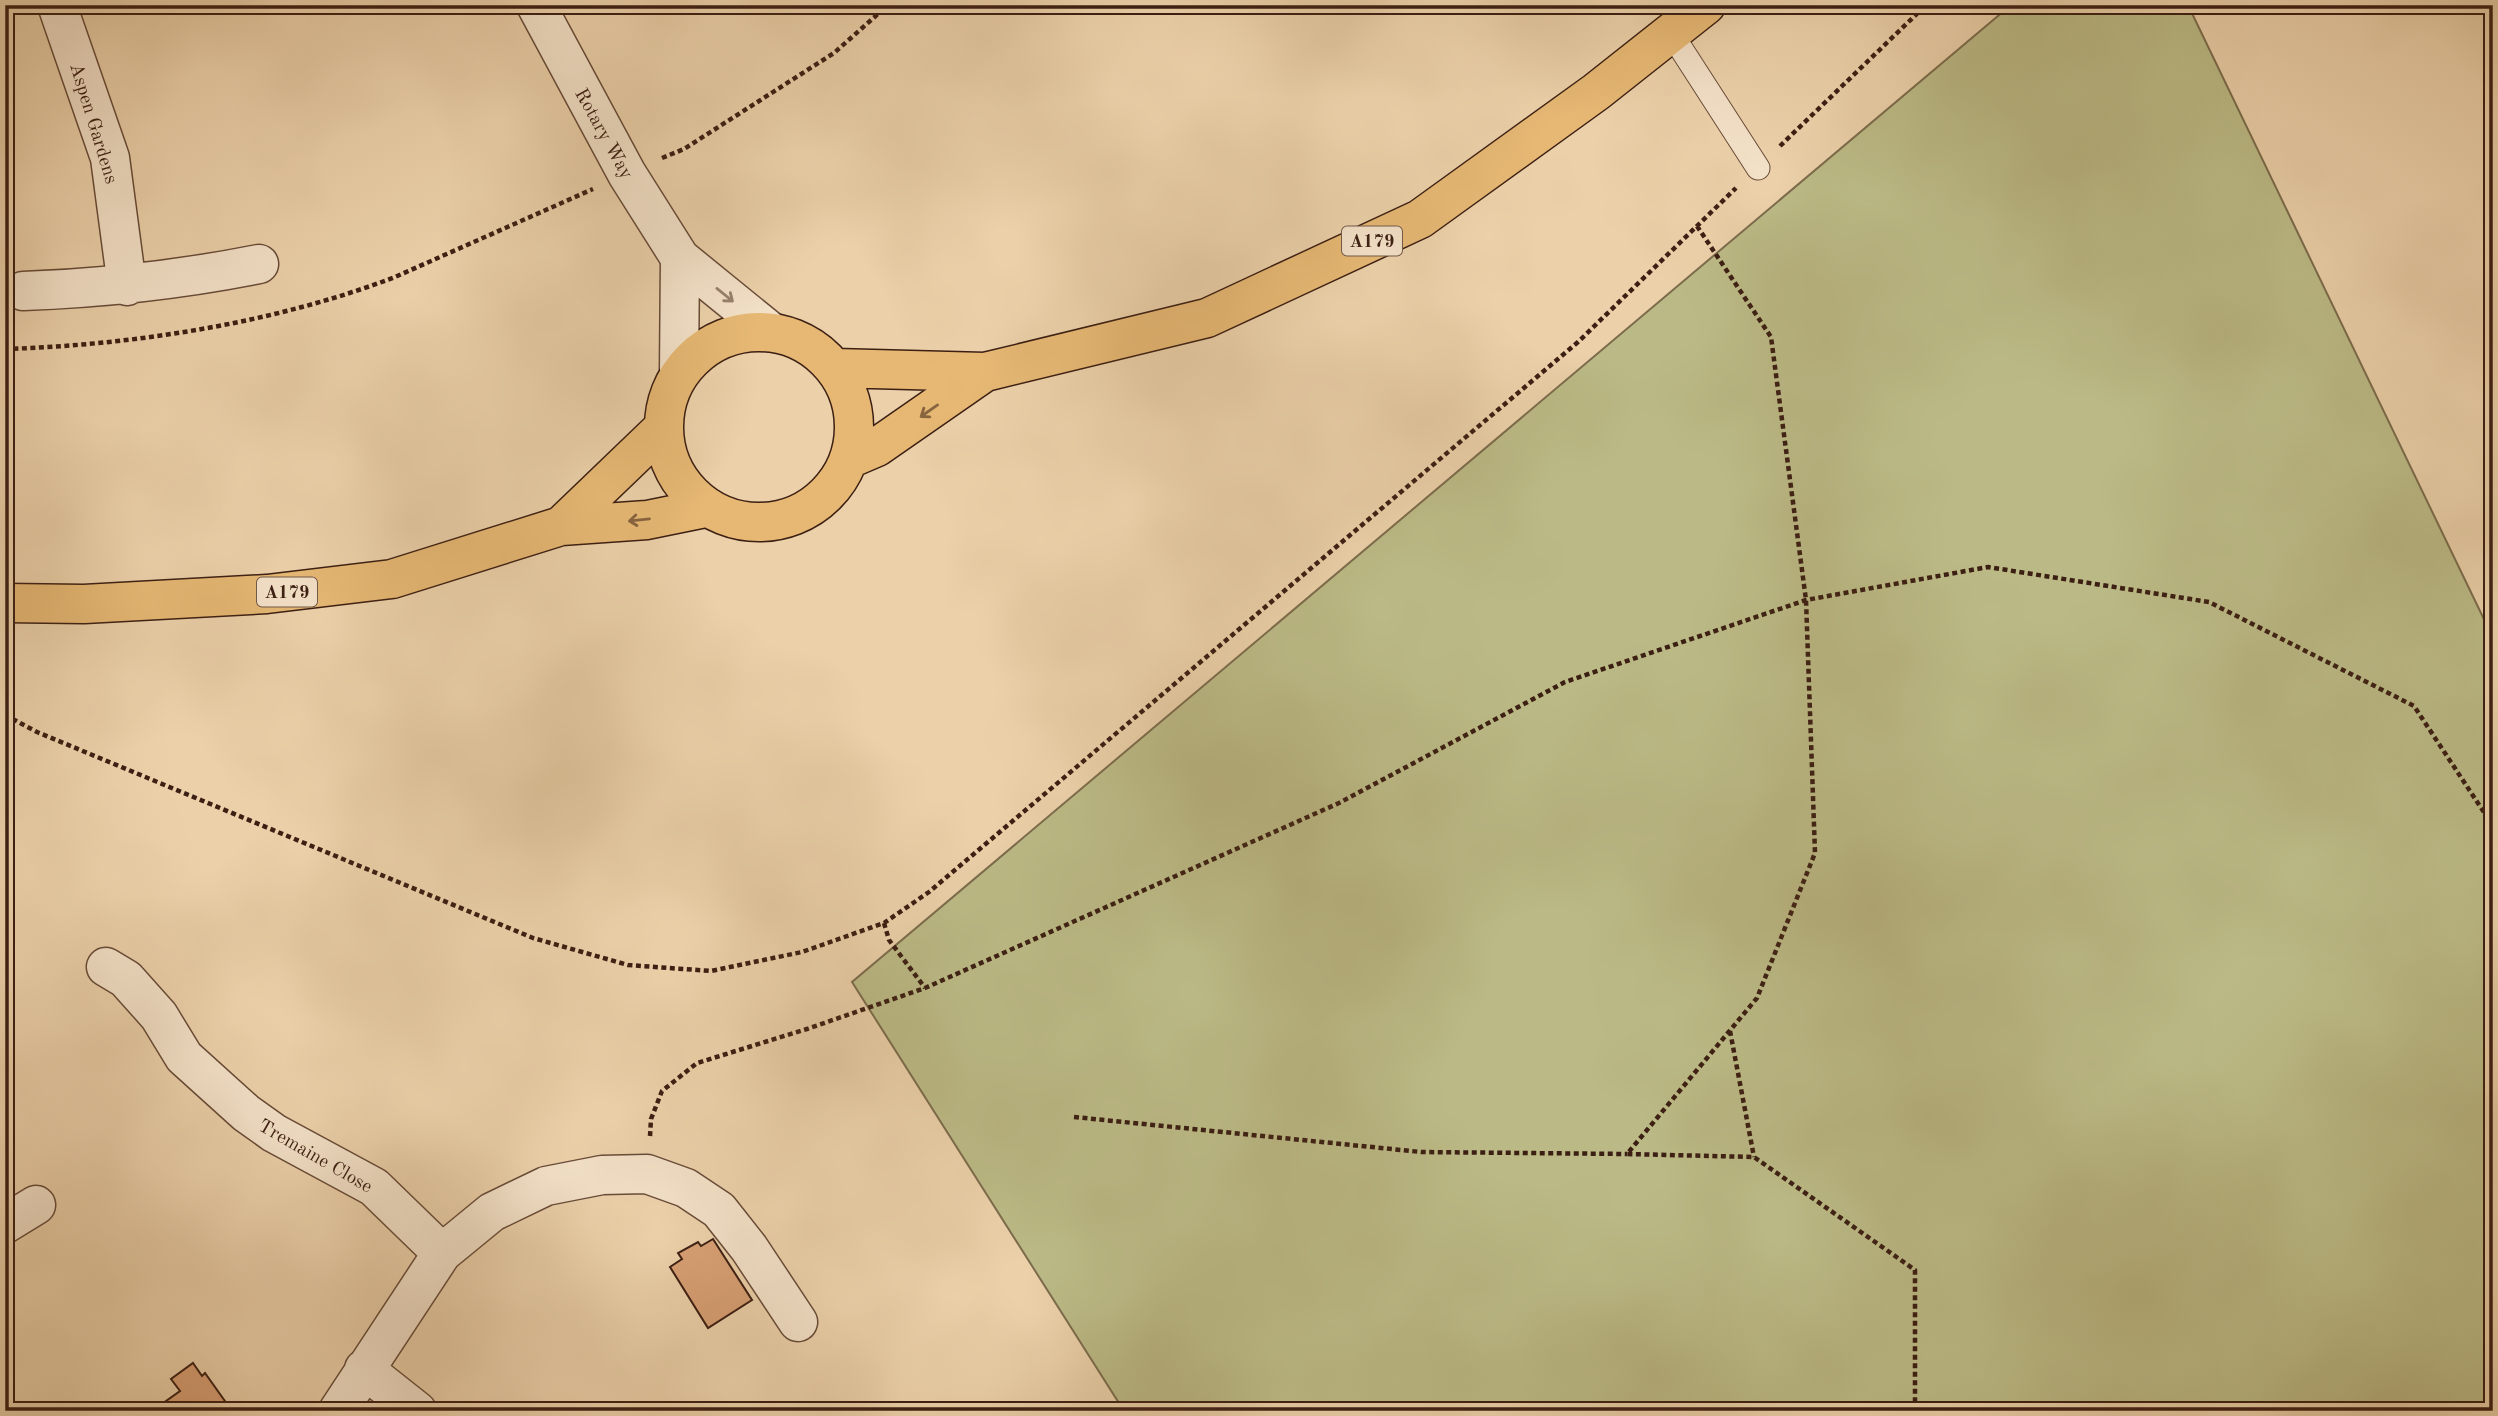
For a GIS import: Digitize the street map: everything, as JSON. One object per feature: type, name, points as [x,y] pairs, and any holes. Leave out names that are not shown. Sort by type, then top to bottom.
[{"type":"highway","name":"A179","points":[[985,372],[1207,318],[1420,219],[1596,92],[1706,5]]},
{"type":"highway","points":[[756,331],[771,332],[786,335],[813,348],[835,368],[852,402],[855,421],[849,459],[835,484],[815,505],[789,517],[761,523],[733,519],[706,508],[683,487],[668,460],[662,429],[666,399],[679,372],[700,350],[727,336],[756,331]]},
{"type":"highway","points":[[835,368],[985,372]]},
{"type":"highway","points":[[849,459],[877,447],[985,372]]},
{"type":"highway","points":[[561,526],[662,429]]},
{"type":"highway","points":[[561,526],[647,520],[706,508]]},
{"type":"highway","name":"A179","points":[[5,603],[84,604],[267,594],[392,579],[561,526]]},
{"type":"street","name":"Aspen Gardens","points":[[57,5],[110,158],[127,286]]},
{"type":"street","name":"Rotary Way","points":[[536,5],[627,174],[680,258],[771,332]]},
{"type":"street","points":[[679,372],[680,258]]},
{"type":"street","points":[[23,291],[127,286],[190,278],[259,264]]},
{"type":"street","name":"Tremaine Close","points":[[106,967],[126,979],[159,1016],[184,1057],[246,1113],[274,1133],[374,1187],[442,1253]]},
{"type":"street","points":[[338,1411],[442,1253],[492,1212],[546,1186],[601,1175],[647,1174],[685,1188],[719,1210],[749,1248],[798,1322]]},
{"type":"street","points":[[364,1369],[417,1411]]},
{"type":"lane","points":[[1671,33],[1758,168]]},
{"type":"path","points":[[655,162],[684,149],[834,53],[888,5]]},
{"type":"path","points":[[5,715],[37,732],[533,938],[628,965],[711,971],[802,952],[884,923],[929,892],[1578,342],[1926,5]]},
{"type":"path","points":[[5,349],[106,342],[177,333],[232,323],[345,294],[395,277],[602,185]]},
{"type":"path","points":[[1628,1154],[1757,998],[1815,853],[1806,600],[1771,337],[1697,226]]},
{"type":"path","points":[[647,1174],[651,1119],[662,1091],[697,1063],[925,988],[1339,803],[1565,682],[1806,600],[1988,566],[2209,602],[2414,706],[2493,826]]},
{"type":"path","points":[[884,923],[889,940],[925,988]]},
{"type":"path","points":[[1730,1031],[1754,1157]]},
{"type":"path","points":[[1074,1117],[1421,1152],[1754,1157],[1915,1270],[1915,1411]]},
{"type":"shaded area","points":[[2011,5],[2188,5],[2493,638],[2493,1411],[1124,1411],[852,982]]},
{"type":"building","points":[[713,1239],[752,1300],[708,1328],[670,1267],[682,1259],[678,1253],[698,1242],[701,1246]]},
{"type":"building","points":[[193,1363],[202,1376],[205,1373],[232,1411],[152,1411],[180,1391],[171,1379]]}]
